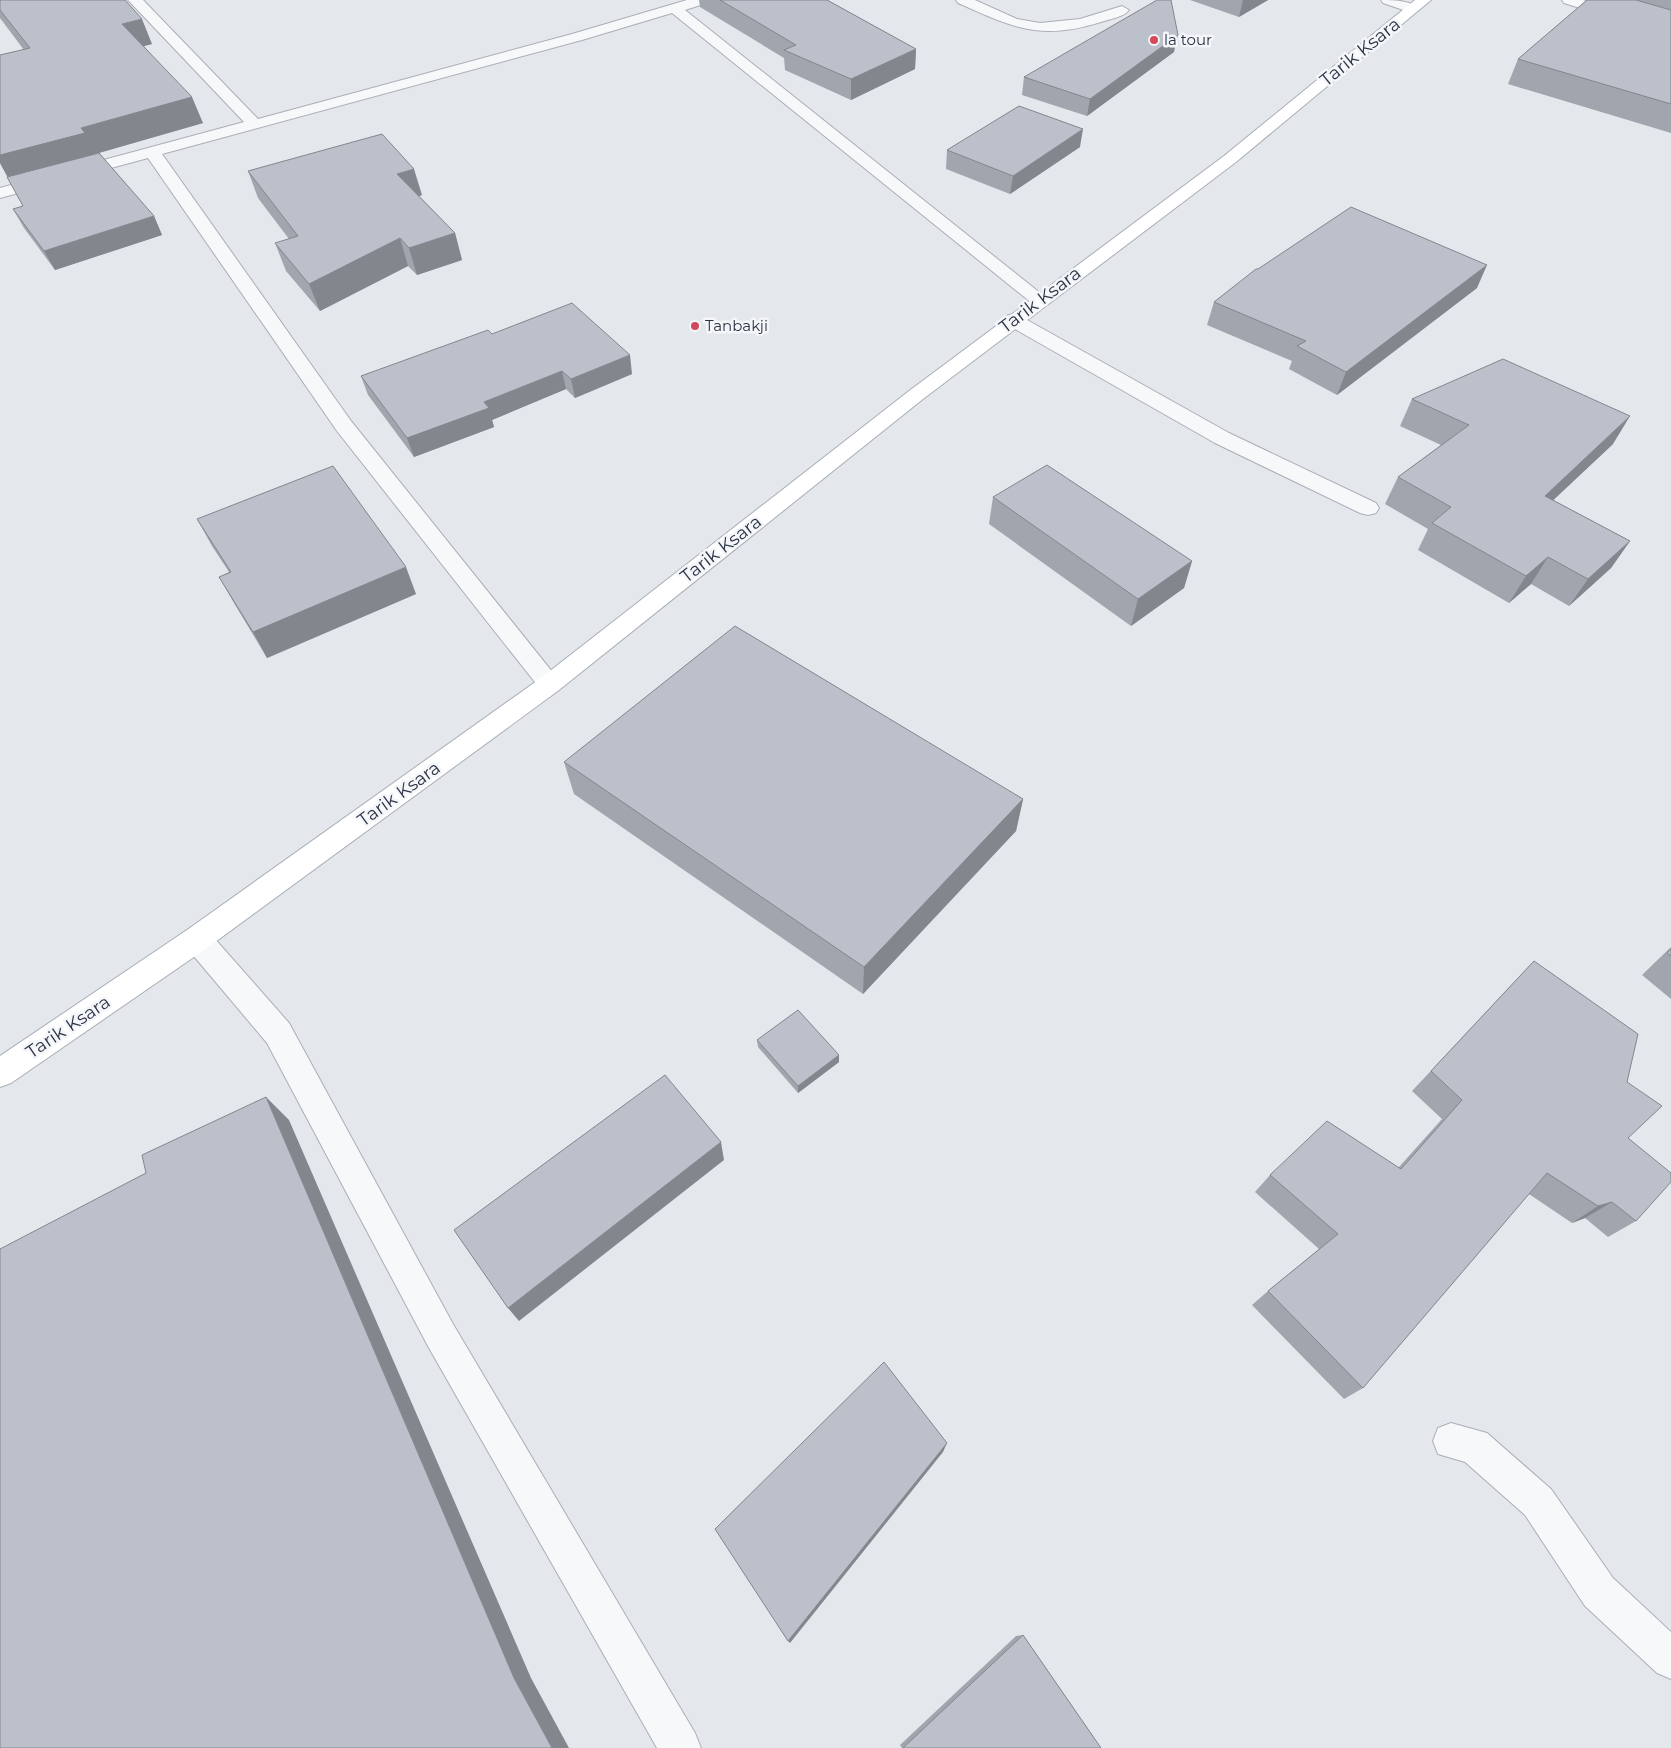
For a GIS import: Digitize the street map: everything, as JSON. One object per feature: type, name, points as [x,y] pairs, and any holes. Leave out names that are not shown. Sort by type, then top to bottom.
[{"type":"main road","name":"Tarik Ksara","points":[[0,1073],[197,939],[550,684],[1014,320],[1230,158],[1418,4]]},
{"type":"street","points":[[136,0],[253,123]]},
{"type":"street","points":[[0,193],[675,9],[702,0]]},
{"type":"street","points":[[963,0],[1014,23],[1032,26],[1073,26],[1094,21],[1122,10]]},
{"type":"street","points":[[1388,0],[1418,4]]},
{"type":"street","points":[[1569,0],[1671,33]]},
{"type":"street","points":[[675,9],[1040,300]]},
{"type":"street","points":[[153,152],[344,426],[550,684]]},
{"type":"street","points":[[1014,320],[1222,438],[1368,508]]},
{"type":"street","points":[[197,939],[278,1033],[441,1336],[680,1748]]},
{"type":"street","points":[[1451,1441],[1474,1446],[1538,1502],[1600,1592],[1671,1659]]},
{"type":"building","points":[[0,0],[125,0],[142,19],[122,24],[192,97],[81,128],[85,133],[0,155],[0,55],[30,48],[0,10]]},
{"type":"building","points":[[720,0],[827,0],[916,49],[851,79],[784,50],[796,45]]},
{"type":"building","points":[[1157,0],[1171,0],[1178,35],[1090,99],[1024,77]]},
{"type":"building","points":[[1587,0],[1636,0],[1671,10],[1671,104],[1518,59]]},
{"type":"building","points":[[1019,106],[1083,129],[1013,176],[947,150]]},
{"type":"building","points":[[382,134],[414,169],[397,174],[455,233],[409,248],[400,238],[309,284],[275,243],[298,236],[248,171]]},
{"type":"building","points":[[99,153],[154,216],[44,251],[13,209],[23,206],[7,177]]},
{"type":"building","points":[[1351,207],[1487,265],[1346,372],[1297,346],[1306,341],[1214,302],[1256,269]]},
{"type":"building","points":[[572,303],[630,355],[571,379],[562,371],[484,402],[489,408],[407,438],[361,376],[488,330],[492,334]]},
{"type":"building","points":[[1503,359],[1630,416],[1545,496],[1630,541],[1588,579],[1548,557],[1526,576],[1432,523],[1451,507],[1398,477],[1469,425],[1412,399]]},
{"type":"building","points":[[1047,465],[1192,561],[1138,599],[993,497]]},
{"type":"building","points":[[333,466],[406,567],[253,632],[219,577],[231,572],[197,519]]},
{"type":"building","points":[[735,626],[1023,799],[864,967],[564,762]]},
{"type":"building","points":[[1534,961],[1638,1034],[1627,1082],[1662,1106],[1628,1138],[1671,1173],[1671,1182],[1636,1221],[1612,1202],[1598,1206],[1547,1173],[1363,1388],[1268,1291],[1338,1234],[1270,1175],[1327,1121],[1401,1169],[1462,1100],[1431,1071]]},
{"type":"building","points":[[798,1010],[839,1055],[798,1086],[757,1040]]},
{"type":"building","points":[[665,1075],[721,1142],[508,1308],[454,1230]]},
{"type":"building","points":[[266,1097],[514,1678],[552,1748],[0,1748],[0,1249],[146,1173],[142,1155]]},
{"type":"building","points":[[884,1362],[947,1443],[788,1641],[715,1529]]},
{"type":"building","points":[[1023,1635],[1101,1748],[903,1748]]},
{"type":"place","name":"la tour","points":[[1154,40]]},
{"type":"place","name":"Tanbakji","points":[[695,326]]}]
